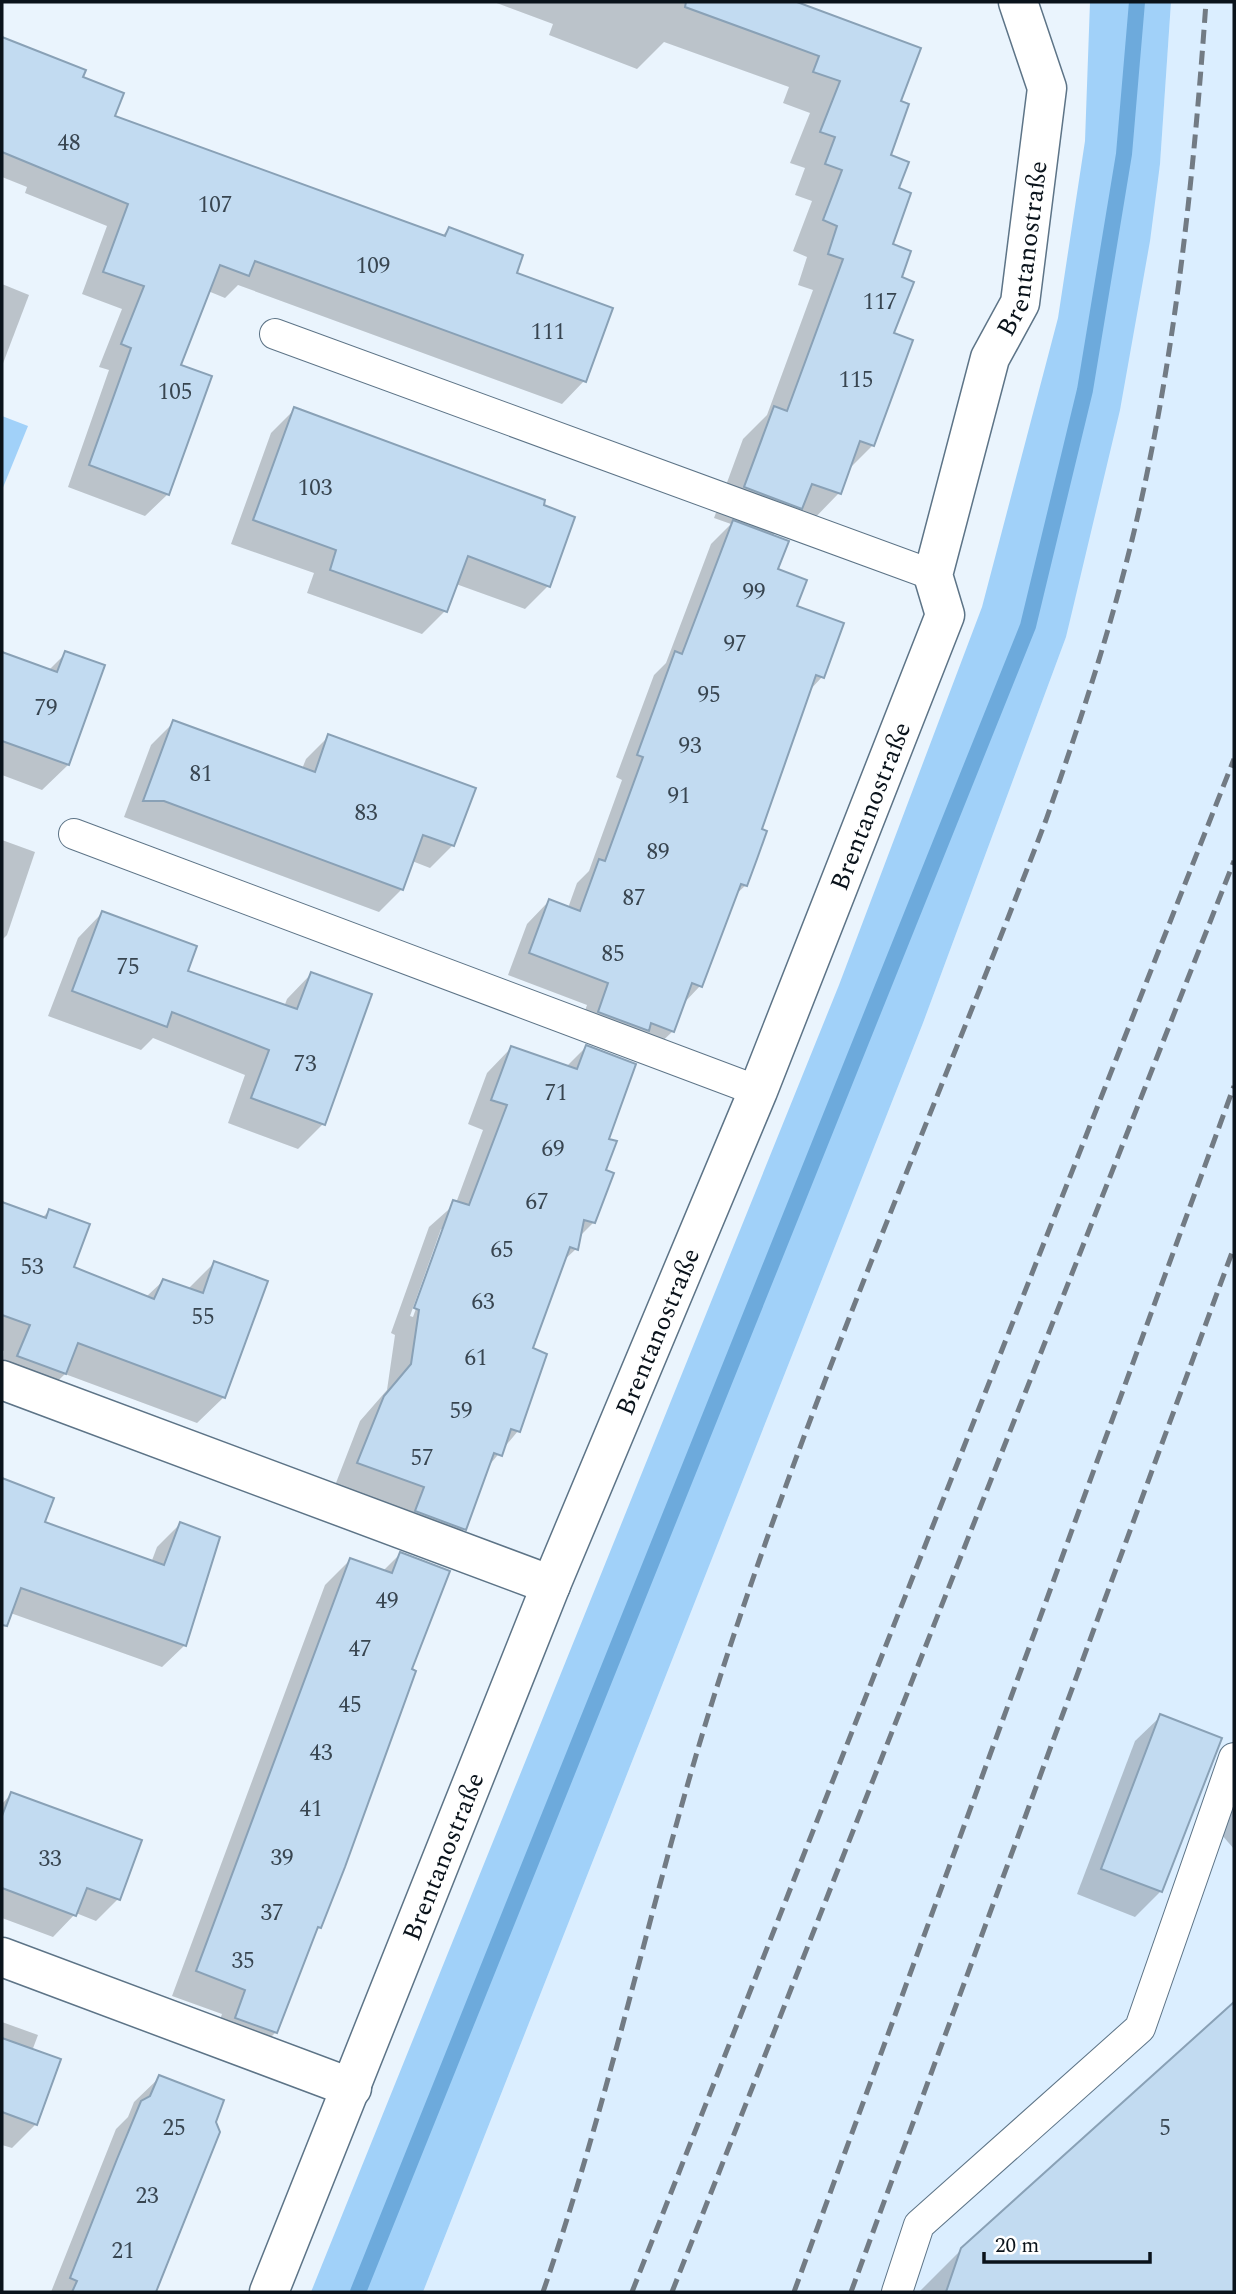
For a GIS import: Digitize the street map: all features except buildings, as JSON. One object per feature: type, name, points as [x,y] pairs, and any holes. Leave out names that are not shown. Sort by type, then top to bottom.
[{"type":"street","name":"Brentanostraße","points":[[269,2292],[551,1585],[758,1091],[945,615],[933,575],[990,358],[1020,303],[1047,88],[1018,2]]},
{"type":"street","points":[[2,1380],[551,1585]]},
{"type":"street","points":[[2,1957],[352,2088]]},
{"type":"lane","points":[[275,334],[933,575]]},
{"type":"lane","points":[[74,834],[758,1091]]},
{"type":"lane","points":[[897,2292],[919,2225],[1140,2028],[1234,1758]]},
{"type":"shaded area","points":[[1090,2],[1171,2],[1160,164],[1150,241],[1120,410],[1066,637],[923,1023],[423,2292],[311,2292],[839,985],[982,607],[1058,318],[1085,141]]},
{"type":"shaded area","points":[[1171,2],[1234,2],[1234,2292],[423,2292],[923,1023],[1066,637],[1160,164]]},
{"type":"shaded area","points":[[2,416],[28,426],[2,490]]},
{"type":"waterway","points":[[358,2292],[1028,626],[1085,390],[1124,154],[1137,2]]},
{"type":"railway","points":[[543,2292],[592,2137],[699,1746],[759,1561],[879,1242],[1046,820],[1109,625],[1140,506],[1174,318],[1190,192],[1206,2]]},
{"type":"railway","points":[[632,2292],[1234,759]]},
{"type":"railway","points":[[672,2292],[1234,861]]},
{"type":"railway","points":[[794,2292],[1234,1086]]},
{"type":"railway","points":[[851,2292],[1234,1247]]}]
